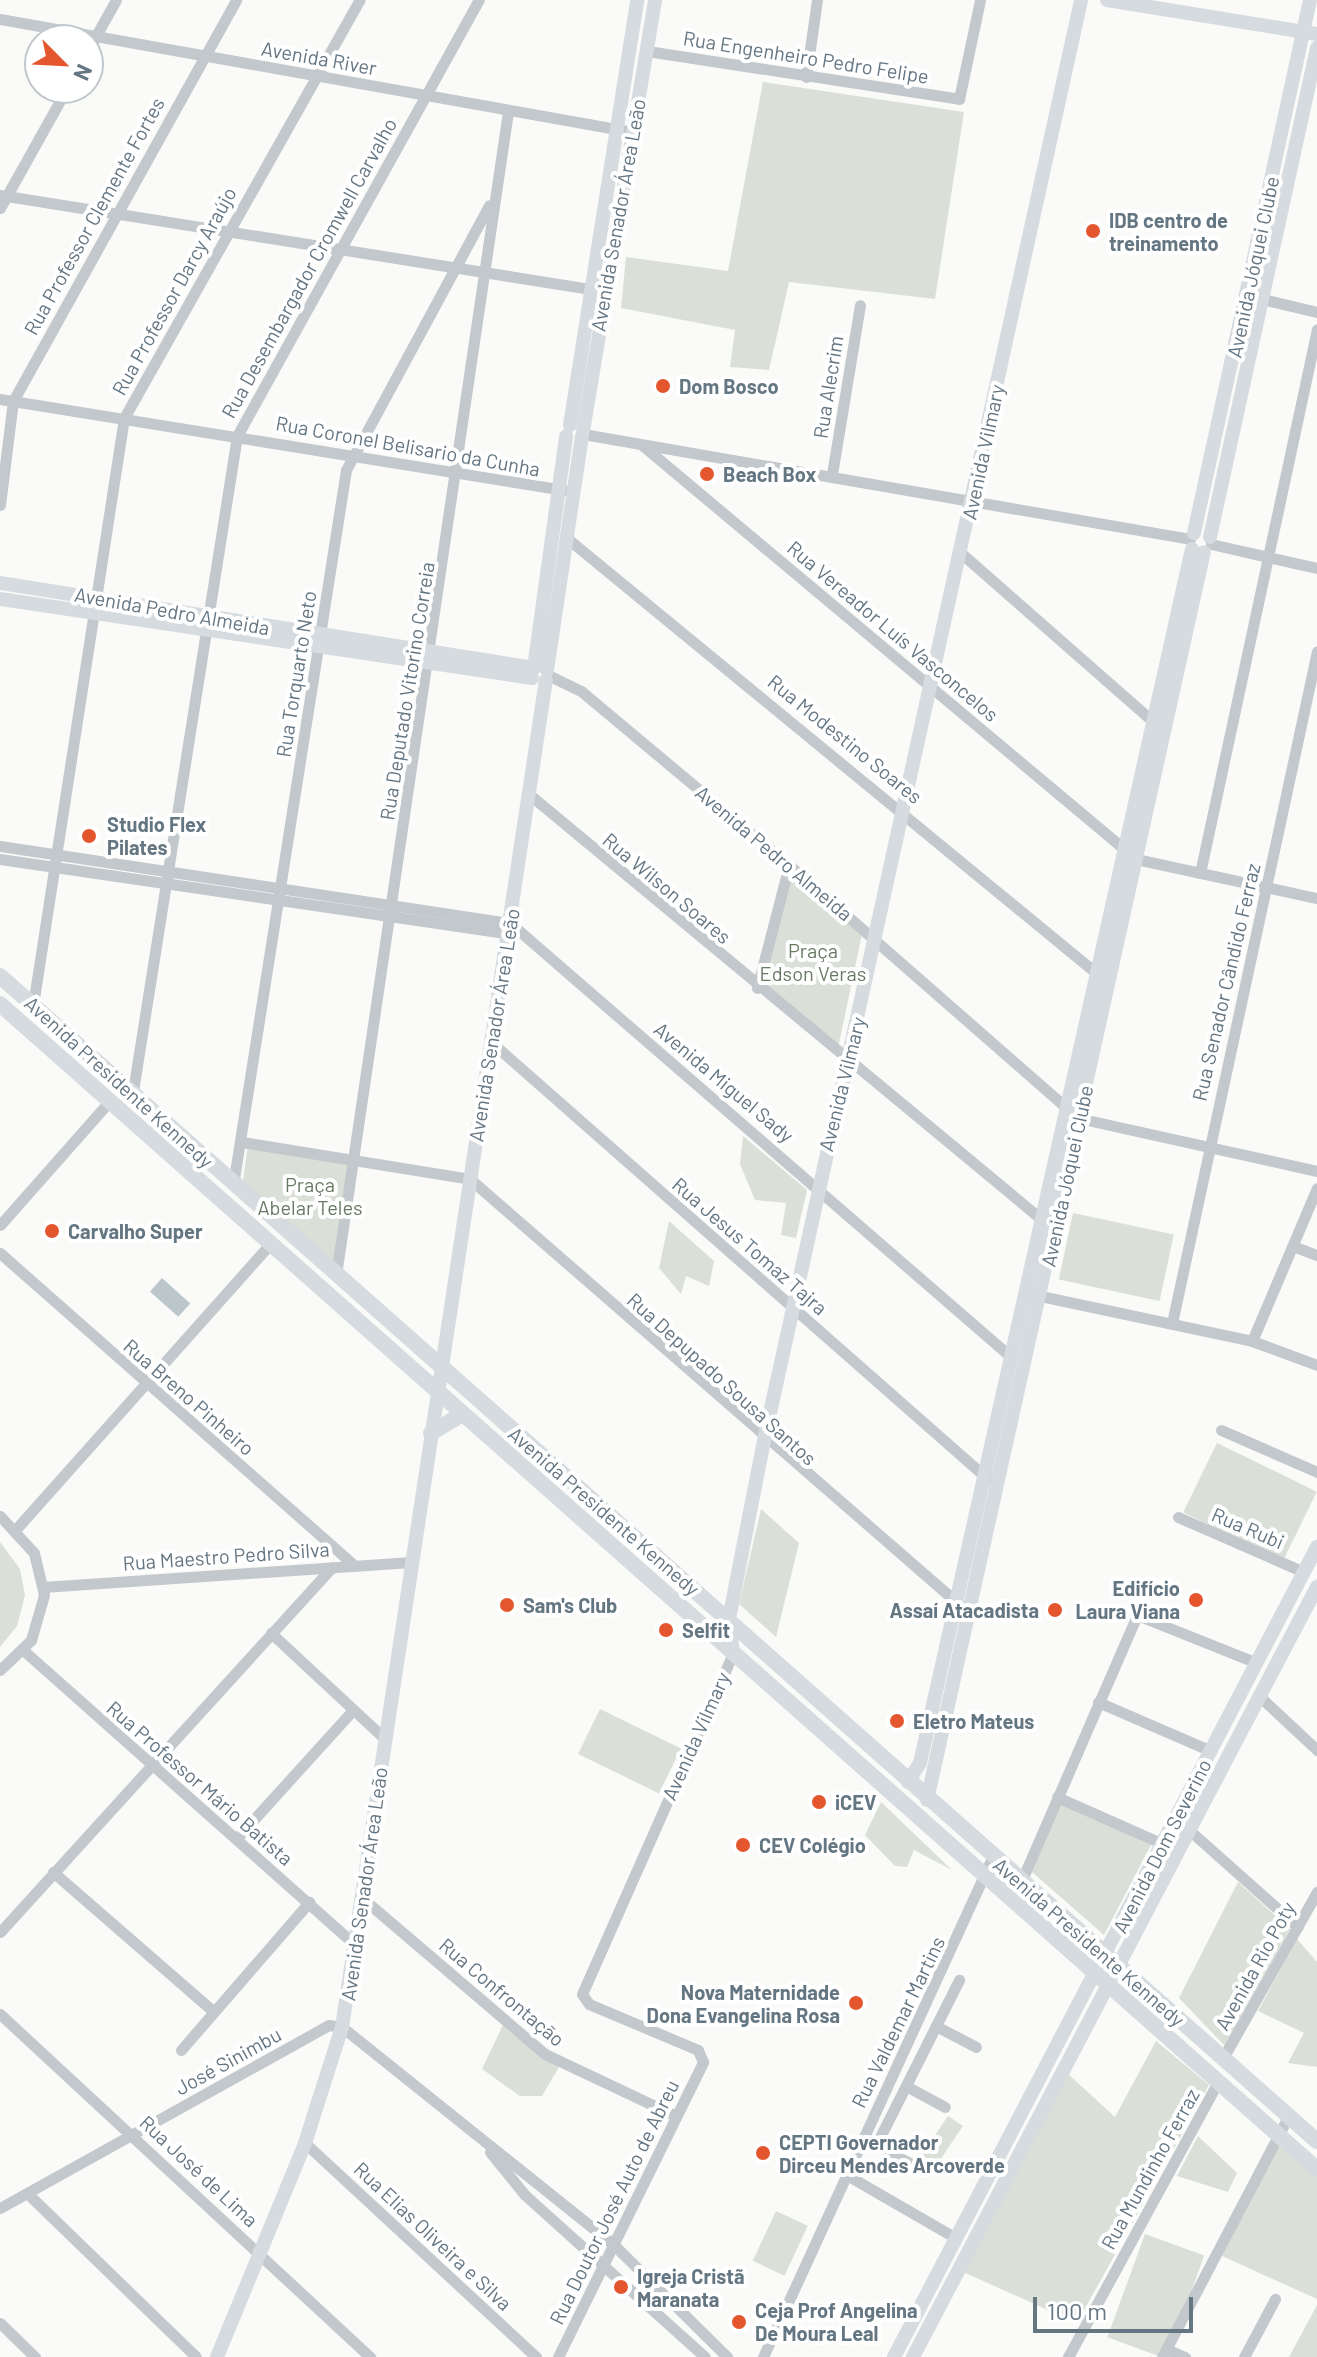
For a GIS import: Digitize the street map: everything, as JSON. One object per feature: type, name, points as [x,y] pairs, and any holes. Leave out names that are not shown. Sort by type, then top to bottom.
[{"type":"main road","name":"Avenida Senador Área Leão","points":[[217,2357],[258,2250],[305,2143],[342,2027],[440,1369],[491,1042],[513,930],[541,674],[577,432],[616,130],[637,0]]},
{"type":"main road","name":"Avenida Senador Área Leão","points":[[596,291],[633,132],[655,0]]},
{"type":"main road","name":"Avenida Vilmary","points":[[733,1654],[729,1619],[764,1440],[1081,0]]},
{"type":"main road","points":[[1107,0],[1147,3],[1311,33]]},
{"type":"main road","name":"Avenida Jóquei Clube","points":[[927,1800],[1043,1296],[1078,1118],[1136,859],[1246,295],[1311,33],[1310,0]]},
{"type":"main road","name":"Avenida Jóquei Clube","points":[[908,1782],[920,1763],[1151,720],[1262,299],[1317,48]]},
{"type":"main road","points":[[1246,295],[1262,299]]},
{"type":"main road","name":"Avenida Senador Área Leão","points":[[541,674],[568,539],[567,490]]},
{"type":"main road","name":"Avenida Pedro Almeida","points":[[0,583],[100,599],[209,625]]},
{"type":"main road","name":"Avenida Pedro Almeida","points":[[0,599],[97,615],[209,625],[429,660],[541,674]]},
{"type":"main road","name":"Avenida Presidente Kennedy","points":[[0,976],[133,1091],[233,1185],[440,1369],[729,1619],[992,1858],[1317,2141]]},
{"type":"main road","name":"Avenida Presidente Kennedy","points":[[0,1004],[1280,2136]]},
{"type":"main road","points":[[431,1433],[463,1414]]},
{"type":"main road","name":"Avenida Dom Severino","points":[[913,2357],[1102,1978],[1163,1844],[1317,1547]]},
{"type":"main road","name":"Avenida Dom Severino","points":[[1110,1961],[1188,1829],[1317,1587]]},
{"type":"main road","name":"Avenida Dom Severino","points":[[894,2357],[956,2238],[1102,1978]]},
{"type":"main road","points":[[1280,2136],[1317,2169]]},
{"type":"street","points":[[102,24],[116,0]]},
{"type":"street","name":"Rua Professor Clemente Fortes","points":[[0,505],[13,401],[236,0]]},
{"type":"street","name":"Rua Professor Darcy Araújo","points":[[33,1005],[100,599],[124,418],[360,0]]},
{"type":"street","name":"Rua Desembargador Cromwell Carvalho","points":[[133,1091],[171,879],[237,436],[479,0]]},
{"type":"street","points":[[806,77],[817,0]]},
{"type":"street","name":"Rua Engenheiro Pedro Felipe","points":[[647,51],[959,99],[980,0]]},
{"type":"street","name":"Avenida River","points":[[0,19],[30,24]]},
{"type":"street","name":"Avenida River","points":[[104,37],[203,57],[633,132]]},
{"type":"street","points":[[0,208],[3,196],[58,104]]},
{"type":"street","name":"Rua Deputado Vitorino Correia","points":[[336,1275],[459,475],[481,275],[508,111]]},
{"type":"street","points":[[3,196],[596,291]]},
{"type":"street","name":"Rua Torquarto Neto","points":[[233,1185],[351,454],[450,269],[491,201]]},
{"type":"street","points":[[1262,299],[1317,312]]},
{"type":"street","name":"Rua Alecrim","points":[[832,474],[860,305]]},
{"type":"street","points":[[1200,873],[1264,556],[1317,329]]},
{"type":"street","name":"Rua Coronel Belisario da Cunha","points":[[0,399],[567,490]]},
{"type":"street","points":[[577,432],[972,497],[1317,568]]},
{"type":"street","name":"Rua Vereador Luís Vasconcelos","points":[[642,445],[931,688],[1123,842],[1136,859]]},
{"type":"street","name":"Rua Modestino Soares","points":[[568,539],[904,810],[1095,972]]},
{"type":"street","points":[[961,553],[1151,720]]},
{"type":"street","name":"Rua Senador Cândido Ferraz","points":[[1172,1323],[1207,1147],[1317,651]]},
{"type":"street","name":"Avenida Pedro Almeida","points":[[541,674],[581,691],[875,938],[1078,1118]]},
{"type":"street","name":"Rua Wilson Soares","points":[[530,795],[757,988],[1041,1219]]},
{"type":"street","points":[[0,846],[57,862]]},
{"type":"street","points":[[0,859],[57,862],[281,895],[393,904],[513,930]]},
{"type":"street","points":[[1136,859],[1317,898]]},
{"type":"street","points":[[757,988],[789,865]]},
{"type":"street","points":[[281,895],[390,919],[513,930]]},
{"type":"street","name":"Avenida Miguel Sady","points":[[513,930],[818,1185],[1011,1357]]},
{"type":"street","name":"Rua Jesus Tomaz Tajra","points":[[491,1042],[984,1477],[998,1485]]},
{"type":"street","points":[[0,1225],[109,1102]]},
{"type":"street","points":[[1078,1118],[1317,1171]]},
{"type":"street","points":[[242,1142],[470,1179]]},
{"type":"street","name":"Rua Depupado Sousa Santos","points":[[470,1179],[764,1440],[969,1613]]},
{"type":"street","points":[[1252,1341],[1317,1188]]},
{"type":"street","points":[[17,1528],[272,1242]]},
{"type":"street","points":[[1293,1246],[1317,1255]]},
{"type":"street","name":"Rua Breno Pinheiro","points":[[0,1253],[355,1566]]},
{"type":"street","points":[[1026,1293],[1252,1341],[1317,1365]]},
{"type":"street","points":[[1221,1430],[1317,1472]]},
{"type":"street","points":[[0,1516],[17,1528],[34,1553],[43,1587],[40,1618],[23,1650],[0,1670]]},
{"type":"street","name":"Rua Rubi","points":[[1178,1517],[1304,1572]]},
{"type":"street","name":"Rua Maestro Pedro Silva","points":[[43,1587],[411,1562]]},
{"type":"street","points":[[0,1932],[149,1762],[332,1567]]},
{"type":"street","points":[[1021,1882],[1137,1615],[1257,1663]]},
{"type":"street","points":[[271,1633],[385,1739]]},
{"type":"street","name":"Rua Professor Mário Batista","points":[[23,1650],[354,1944]]},
{"type":"street","name":"Avenida Vilmary","points":[[703,2062],[698,2050],[589,2004],[583,1989],[733,1654]]},
{"type":"street","points":[[1258,1695],[1317,1750]]},
{"type":"street","points":[[1098,1702],[1211,1751]]},
{"type":"street","points":[[236,1839],[353,1710]]},
{"type":"street","points":[[1057,1797],[1163,1844]]},
{"type":"street","points":[[1188,1829],[1298,1927]]},
{"type":"street","name":"Rua Valdemar Martins","points":[[763,2357],[845,2174],[986,1878],[992,1858]]},
{"type":"street","points":[[53,1872],[214,2012]]},
{"type":"street","name":"Avenida Rio Poty","points":[[1223,2058],[1317,1892]]},
{"type":"street","name":"Rua Confrontação","points":[[361,1897],[545,2054],[676,2116]]},
{"type":"street","points":[[181,2050],[309,1902]]},
{"type":"street","points":[[876,2145],[959,1980]]},
{"type":"street","name":"Rua José de Lima","points":[[0,2014],[134,2134],[370,2357]]},
{"type":"street","name":"José Sinimbu","points":[[0,2208],[329,2025],[342,2027]]},
{"type":"street","points":[[936,2026],[976,2047]]},
{"type":"street","points":[[342,2027],[488,2148],[615,2246],[727,2357]]},
{"type":"street","name":"Rua Doutor José Auto de Abreu","points":[[558,2357],[605,2267],[703,2062]]},
{"type":"street","name":"Rua Mundinho Ferraz","points":[[1068,2357],[1218,2082]]},
{"type":"street","points":[[906,2086],[945,2107]]},
{"type":"street","points":[[1185,2357],[1164,2353],[1288,2117]]},
{"type":"street","points":[[863,2138],[915,2166]]},
{"type":"street","name":"Rua Elias Oliveira e Silva","points":[[305,2143],[536,2357]]},
{"type":"street","points":[[488,2148],[525,2195],[705,2357]]},
{"type":"street","points":[[845,2174],[956,2238]]},
{"type":"street","points":[[27,2193],[196,2357]]},
{"type":"street","points":[[1244,2357],[1275,2299]]},
{"type":"street","points":[[2,2328],[35,2357]]},
{"type":"green space","points":[[763,82],[964,112],[935,299],[789,282],[769,370],[730,367],[735,330],[621,308],[626,257],[728,271]]},
{"type":"green space","name":"Praça Edson Veras","points":[[789,877],[862,934],[838,1048],[763,982]]},
{"type":"green space","points":[[743,1136],[807,1190],[796,1238],[781,1235],[786,1203],[755,1200],[740,1164]]},
{"type":"green space","name":"Praça Abelar Teles","points":[[248,1145],[355,1160],[336,1275],[242,1187]]},
{"type":"green space","points":[[1073,1213],[1174,1234],[1160,1301],[1059,1280]]},
{"type":"green space","points":[[669,1221],[714,1261],[709,1286],[686,1276],[681,1294],[659,1268]]},
{"type":"green space","points":[[1217,1443],[1317,1492],[1283,1561],[1183,1512]]},
{"type":"green space","points":[[761,1509],[799,1543],[776,1637],[739,1604]]},
{"type":"green space","points":[[0,1542],[20,1569],[25,1595],[17,1626],[0,1647]]},
{"type":"green space","points":[[600,1709],[681,1748],[659,1793],[578,1754]]},
{"type":"green space","points":[[881,1802],[952,1870],[914,1850],[907,1867],[895,1866],[865,1835]]},
{"type":"green space","points":[[1061,1803],[1151,1845],[1104,1935],[1032,1872]]},
{"type":"green space","points":[[1238,1882],[1290,1929],[1225,2046],[1179,1998]]},
{"type":"green space","points":[[1297,1939],[1317,1962],[1317,2067],[1288,2063],[1304,2033],[1258,2011]]},
{"type":"green space","points":[[503,2025],[559,2067],[542,2096],[520,2096],[482,2069]]},
{"type":"green space","points":[[1156,2041],[1209,2085],[1077,2323],[963,2272],[1067,2073],[1115,2117]]},
{"type":"green space","points":[[948,2116],[963,2126],[935,2168],[920,2157]]},
{"type":"green space","points":[[1198,2136],[1237,2173],[1228,2192],[1177,2176]]},
{"type":"green space","points":[[1280,2136],[1317,2169],[1317,2299],[1222,2256]]},
{"type":"green space","points":[[776,2211],[808,2226],[784,2276],[753,2261]]},
{"type":"green space","points":[[1145,2234],[1204,2256],[1167,2357],[1107,2337]]},
{"type":"green space","points":[[1317,2305],[1317,2357],[1289,2357]]},
{"type":"shaded area","points":[[162,1278],[190,1303],[178,1317],[150,1291]]},
{"type":"place","name":"IDB centro de treinamento","points":[[1093,231]]},
{"type":"place","name":"Dom Bosco","points":[[663,386]]},
{"type":"place","name":"Beach Box","points":[[707,474]]},
{"type":"place","name":"Studio Flex Pilates","points":[[89,836]]},
{"type":"place","name":"Carvalho Super","points":[[52,1231]]},
{"type":"place","name":"Edifício Laura Viana","points":[[1196,1600]]},
{"type":"place","name":"Sam's Club","points":[[507,1605]]},
{"type":"place","name":"Assaí Atacadista","points":[[1055,1610]]},
{"type":"place","name":"Selfit","points":[[666,1630]]},
{"type":"place","name":"Eletro Mateus","points":[[897,1721]]},
{"type":"place","name":"iCEV","points":[[819,1802]]},
{"type":"place","name":"CEV Colégio","points":[[743,1845]]},
{"type":"place","name":"Nova Maternidade Dona Evangelina Rosa","points":[[856,2003]]},
{"type":"place","name":"CEPTI Governador Dirceu Mendes Arcoverde","points":[[763,2153]]},
{"type":"place","name":"Igreja Cristã Maranata","points":[[621,2287]]},
{"type":"place","name":"Ceja Prof Angelina De Moura Leal","points":[[739,2322]]}]
